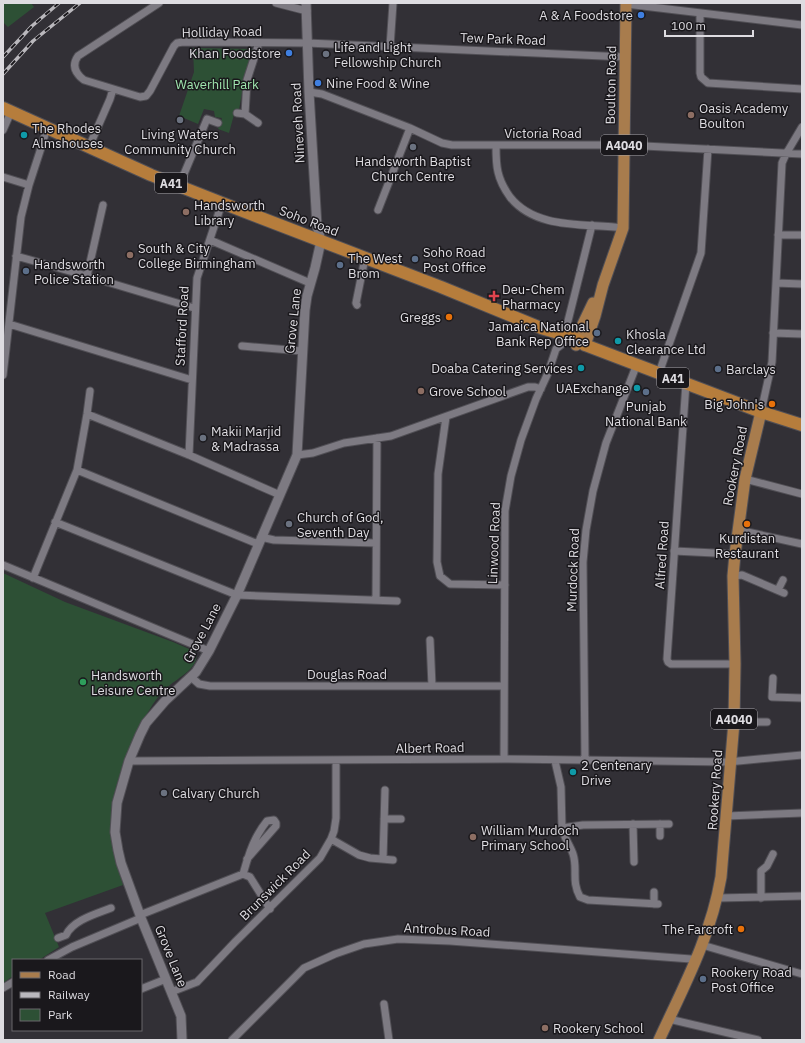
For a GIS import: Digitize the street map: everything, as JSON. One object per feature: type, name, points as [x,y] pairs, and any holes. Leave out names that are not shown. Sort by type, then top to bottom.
[{"type":"highway","name":"Soho Road","points":[[7,110],[178,186],[441,286],[576,343],[637,364],[761,412]]},
{"type":"highway","name":"A41","points":[[761,412],[802,425]]},
{"type":"main road","name":"Boulton Road","points":[[576,343],[595,316],[603,285],[622,228],[626,4]]},
{"type":"main road","name":"Rookery Road","points":[[659,1040],[696,961],[709,929],[718,898],[723,862],[734,722],[735,664],[733,576],[745,479],[761,412]]},
{"type":"street","points":[[89,147],[113,89],[79,77],[75,69],[75,60],[78,56],[159,3]]},
{"type":"street","points":[[276,3],[306,7]]},
{"type":"street","points":[[390,47],[392,3]]},
{"type":"street","points":[[626,4],[802,26]]},
{"type":"street","name":"Nineveh Road","points":[[306,7],[309,92],[317,226],[321,241]]},
{"type":"street","points":[[700,14],[700,73],[704,81],[708,83],[802,89]]},
{"type":"street","name":"Holliday Road","points":[[113,89],[140,97],[146,96],[177,43],[307,44]]},
{"type":"street","points":[[258,123],[241,114],[247,80],[259,43]]},
{"type":"street","name":"Tew Park Road","points":[[307,44],[626,56]]},
{"type":"street","name":"Victoria Road","points":[[309,92],[322,94],[452,145],[624,145],[708,148],[802,154]]},
{"type":"street","points":[[3,130],[7,110]]},
{"type":"street","points":[[178,186],[208,118],[218,123]]},
{"type":"street","points":[[3,375],[21,217],[46,127]]},
{"type":"street","points":[[761,412],[772,362],[782,163],[802,127]]},
{"type":"street","points":[[378,210],[410,128]]},
{"type":"street","points":[[496,145],[498,172],[501,183],[519,207],[528,213],[555,222],[622,228]]},
{"type":"street","points":[[659,373],[701,253],[708,148]]},
{"type":"street","points":[[3,177],[29,185]]},
{"type":"street","name":"Stafford Road","points":[[189,455],[194,308],[197,278],[222,203]]},
{"type":"street","points":[[87,276],[103,205]]},
{"type":"street","points":[[567,324],[592,225]]},
{"type":"street","points":[[778,234],[802,235]]},
{"type":"street","points":[[210,240],[310,283]]},
{"type":"street","name":"Grove Lane","points":[[182,1040],[181,1016],[140,916],[121,864],[115,818],[118,795],[129,761],[146,723],[165,701],[201,666],[209,651],[237,594],[297,455],[305,310],[310,283],[321,241]]},
{"type":"street","points":[[16,256],[194,308]]},
{"type":"street","points":[[357,305],[356,303],[365,258]]},
{"type":"street","points":[[776,283],[802,284]]},
{"type":"street","points":[[9,324],[192,380]]},
{"type":"street","points":[[773,333],[802,334]]},
{"type":"street","name":"Linwood Road","points":[[504,759],[505,511],[511,476],[521,440],[548,374],[556,349],[576,343]]},
{"type":"street","points":[[242,346],[302,351]]},
{"type":"street","name":"Murdock Road","points":[[585,760],[583,562],[586,530],[593,491],[606,443],[637,364]]},
{"type":"street","name":"Alfred Road","points":[[686,383],[667,659],[668,662],[672,664],[735,664]]},
{"type":"street","points":[[297,455],[313,453],[344,443],[391,436],[528,387],[541,389]]},
{"type":"street","points":[[33,578],[77,470],[90,391]]},
{"type":"street","points":[[87,414],[189,455],[280,495]]},
{"type":"street","points":[[446,417],[438,474],[437,562],[440,576],[450,584],[505,585]]},
{"type":"street","points":[[376,600],[377,438]]},
{"type":"street","points":[[77,470],[260,541],[274,540],[376,543]]},
{"type":"street","points":[[745,479],[802,494]]},
{"type":"street","points":[[55,522],[237,594],[397,601]]},
{"type":"street","points":[[738,530],[802,544]]},
{"type":"street","points":[[674,551],[735,554]]},
{"type":"street","points":[[3,565],[209,651]]},
{"type":"street","points":[[733,576],[742,575],[781,591],[783,580]]},
{"type":"street","points":[[430,640],[432,686]]},
{"type":"street","name":"Douglas Road","points":[[191,677],[199,684],[210,686],[504,686]]},
{"type":"street","points":[[773,678],[772,697],[802,698]]},
{"type":"street","points":[[734,722],[767,722]]},
{"type":"street","name":"Albert Road","points":[[129,761],[504,759],[555,761],[731,762],[802,755]]},
{"type":"street","name":"Brunswick Road","points":[[171,992],[197,982],[320,858],[331,839],[336,818],[336,761]]},
{"type":"street","points":[[555,761],[561,787],[563,834],[573,854],[576,890],[580,897],[588,900],[656,904],[654,892]]},
{"type":"street","points":[[383,859],[385,790]]},
{"type":"street","points":[[727,816],[802,814]]},
{"type":"street","points":[[384,819],[401,819]]},
{"type":"street","points":[[243,874],[247,859],[252,845],[267,820],[274,820],[276,826],[247,859]]},
{"type":"street","points":[[633,824],[634,862]]},
{"type":"street","points":[[660,824],[660,836]]},
{"type":"street","points":[[562,828],[583,825],[669,824]]},
{"type":"street","points":[[331,839],[359,855],[370,858],[393,860]]},
{"type":"street","points":[[761,898],[761,871],[767,866],[773,854]]},
{"type":"street","points":[[50,959],[72,947],[140,916],[243,874]]},
{"type":"street","points":[[243,874],[250,878],[270,909]]},
{"type":"street","points":[[718,898],[802,896]]},
{"type":"street","points":[[58,938],[66,936],[69,930],[81,919],[111,908]]},
{"type":"street","points":[[66,936],[72,947]]},
{"type":"street","name":"Antrobus Road","points":[[232,1040],[304,968],[334,954],[364,944],[398,939],[443,941],[691,959],[696,961]]},
{"type":"street","points":[[702,945],[802,974]]},
{"type":"street","points":[[142,989],[166,979]]},
{"type":"street","points":[[3,988],[12,983]]},
{"type":"street","points":[[384,1004],[389,1040]]},
{"type":"street","points":[[669,1019],[758,1040]]},
{"type":"green space","points":[[3,3],[31,3],[34,7],[8,27],[3,22]]},
{"type":"green space","name":"Waverhill Park","points":[[193,48],[254,49],[244,81],[239,110],[235,111],[229,133],[218,129],[222,118],[215,117],[214,111],[204,109],[198,124],[179,116],[194,72]]},
{"type":"green space","points":[[3,573],[65,602],[196,652],[196,658],[191,668],[163,691],[153,704],[138,732],[121,771],[114,799],[111,828],[115,859],[123,885],[45,913],[59,947],[41,959],[12,959],[12,977],[3,983]]},
{"type":"railway","points":[[3,57],[32,26],[59,3]]},
{"type":"railway","points":[[3,74],[33,41],[80,3]]},
{"type":"place","name":"A & A Foodstore","points":[[641,15]]},
{"type":"place","name":"Khan Foodstore","points":[[289,53]]},
{"type":"place","name":"Life and Light Fellowship Church","points":[[326,54]]},
{"type":"place","name":"Nine Food & Wine","points":[[318,83]]},
{"type":"place","name":"Oasis Academy Boulton","points":[[691,115]]},
{"type":"place","name":"Living Waters Community Church","points":[[180,120]]},
{"type":"place","name":"The Rhodes Almshouses","points":[[24,135]]},
{"type":"place","name":"Handsworth Baptist Church Centre","points":[[413,147]]},
{"type":"place","name":"Handsworth Library","points":[[186,212]]},
{"type":"place","name":"South & City College Birmingham","points":[[130,255]]},
{"type":"place","name":"Soho Road Post Office","points":[[415,259]]},
{"type":"place","name":"The West Brom","points":[[340,265]]},
{"type":"place","name":"Handsworth Police Station","points":[[26,271]]},
{"type":"place","name":"Deu-Chem Pharmacy","points":[[494,296]]},
{"type":"place","name":"Greggs","points":[[449,317]]},
{"type":"place","name":"Jamaica National Bank Rep Office","points":[[597,333]]},
{"type":"place","name":"Khosla Clearance Ltd","points":[[618,341]]},
{"type":"place","name":"Doaba Catering Services","points":[[581,368]]},
{"type":"place","name":"Barclays","points":[[718,369]]},
{"type":"place","name":"UAExchange","points":[[637,388]]},
{"type":"place","name":"Grove School","points":[[421,391]]},
{"type":"place","name":"Punjab National Bank","points":[[646,392]]},
{"type":"place","name":"Big John's","points":[[772,404]]},
{"type":"place","name":"Makii Marjid & Madrassa","points":[[203,438]]},
{"type":"place","name":"Church of God, Seventh Day","points":[[289,524]]},
{"type":"place","name":"Kurdistan Restaurant","points":[[747,524]]},
{"type":"place","name":"Handsworth Leisure Centre","points":[[83,682]]},
{"type":"place","name":"2 Centenary Drive","points":[[573,772]]},
{"type":"place","name":"Calvary Church","points":[[164,793]]},
{"type":"place","name":"William Murdoch Primary School","points":[[473,837]]},
{"type":"place","name":"The Farcroft","points":[[741,929]]},
{"type":"place","name":"Rookery Road Post Office","points":[[703,979]]},
{"type":"place","name":"Rookery School","points":[[545,1028]]}]
